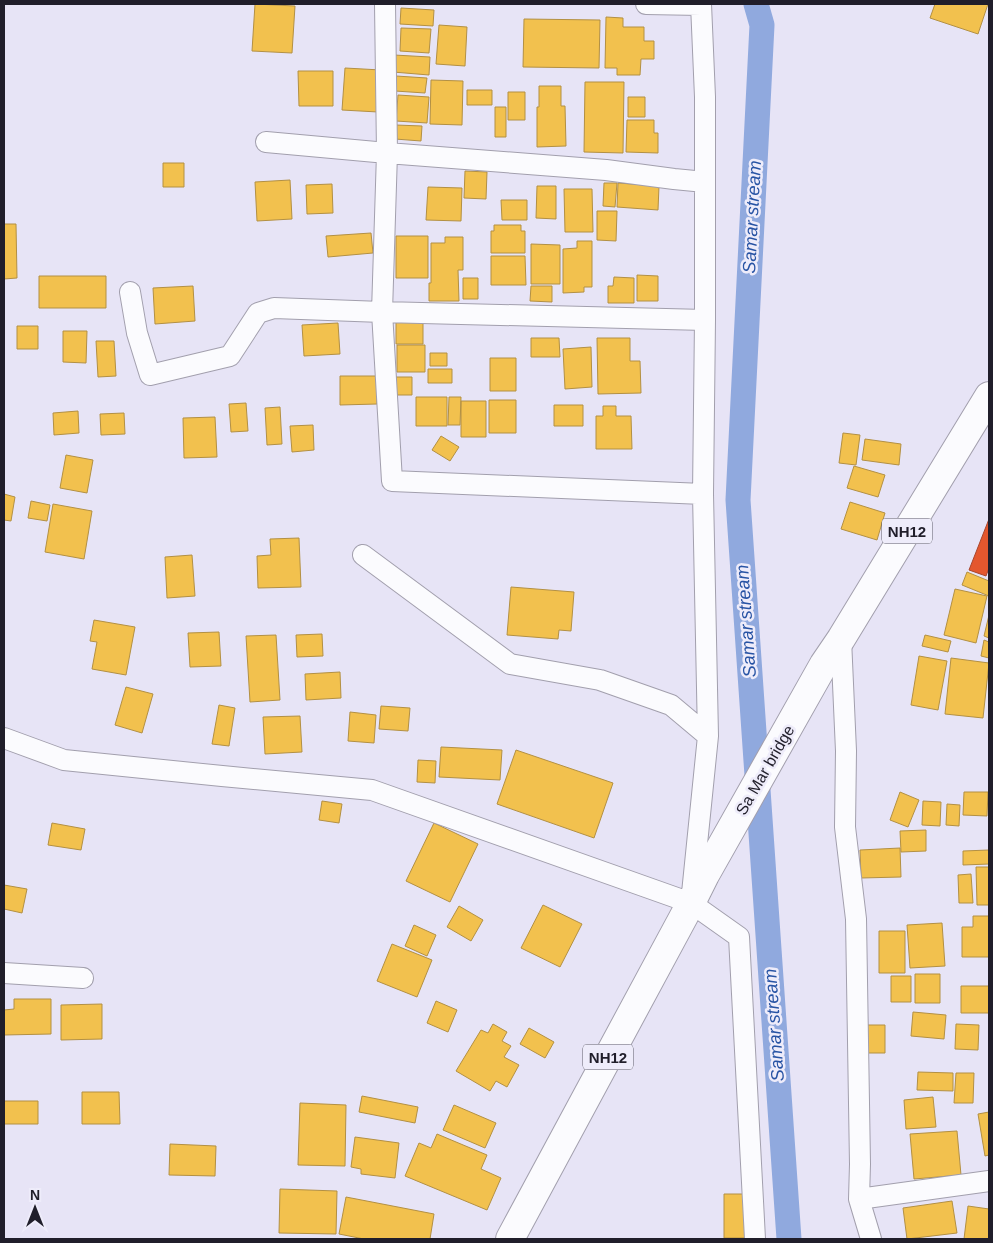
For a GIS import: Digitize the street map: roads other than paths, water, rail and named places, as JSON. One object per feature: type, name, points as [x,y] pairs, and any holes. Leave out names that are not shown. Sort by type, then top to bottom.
[{"type":"highway","name":"NH12","points":[[841,639],[989,396]]},
{"type":"highway","name":"Sa Mar bridge","points":[[691,903],[824,664],[841,639]]},
{"type":"highway","name":"NH12","points":[[510,1239],[691,903]]},
{"type":"street","points":[[385,4],[387,154],[382,312],[392,481],[703,494]]},
{"type":"street","points":[[646,4],[701,5],[705,97],[703,494],[708,736],[691,903]]},
{"type":"street","points":[[266,142],[387,154],[606,170],[705,182]]},
{"type":"street","points":[[130,292],[137,333],[150,375],[230,356],[258,313],[274,308],[705,320]]},
{"type":"street","points":[[363,555],[510,664],[600,680],[671,705],[708,736]]},
{"type":"street","points":[[841,639],[846,751],[845,827],[856,919],[859,1198],[871,1239]]},
{"type":"street","points":[[4,738],[64,760],[372,790],[691,903],[739,937],[754,1239]]},
{"type":"street","points":[[4,973],[83,978]]},
{"type":"street","points":[[859,1198],[989,1181]]},
{"type":"waterway","name":"Samar stream","points":[[756,4],[762,25],[738,500],[789,1239]]}]
